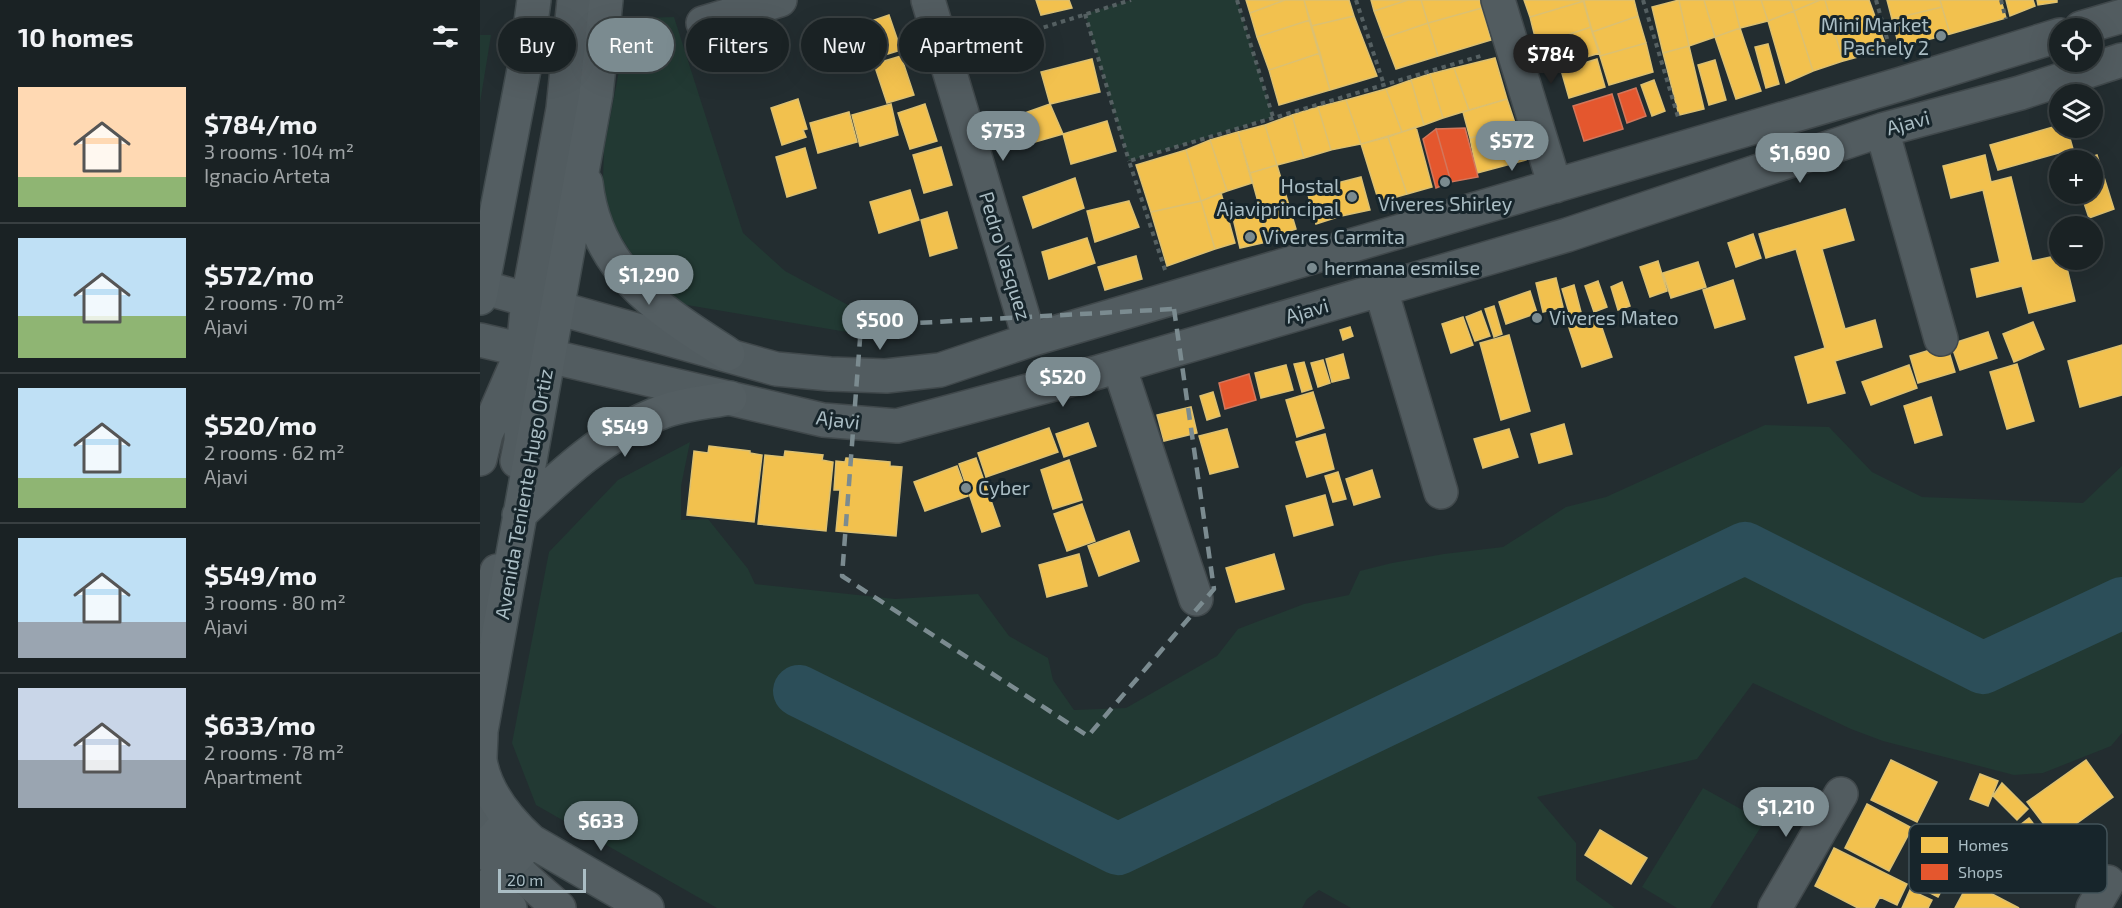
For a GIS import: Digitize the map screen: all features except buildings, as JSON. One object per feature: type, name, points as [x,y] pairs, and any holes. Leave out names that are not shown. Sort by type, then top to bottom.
[{"type":"main road","points":[[481,292],[534,0]]},
{"type":"main road","name":"Avenida Teniente Hugo Ortiz","points":[[606,0],[596,94],[584,164],[543,303],[519,515],[481,731],[480,759],[494,798],[500,839],[647,908]]},
{"type":"main road","points":[[584,164],[588,202],[599,237],[624,274],[660,310],[728,354]]},
{"type":"main road","points":[[519,515],[570,467],[617,432],[663,411],[730,398]]},
{"type":"main road","points":[[489,896],[500,839]]},
{"type":"street","points":[[543,303],[574,0]]},
{"type":"street","points":[[720,18],[780,0]]},
{"type":"street","name":"Pedro Vasquez","points":[[928,0],[1030,340]]},
{"type":"street","points":[[1498,0],[1555,186]]},
{"type":"street","points":[[2103,22],[2122,16]]},
{"type":"street","name":"Ajavi","points":[[481,292],[543,303],[776,369],[830,375],[886,376],[940,370],[1030,340],[2049,38]]},
{"type":"street","name":"Ajavi","points":[[480,340],[824,420],[897,426],[1119,366],[1568,236],[1882,130],[2020,93],[2122,60]]},
{"type":"street","points":[[1882,130],[1941,339]]},
{"type":"street","points":[[1382,290],[1441,492]]},
{"type":"street","points":[[480,459],[486,434],[536,353]]},
{"type":"street","points":[[480,626],[499,563],[536,353]]},
{"type":"street","points":[[1119,366],[1196,599]]},
{"type":"street","points":[[1775,908],[1841,794]]},
{"type":"street","points":[[500,839],[560,908]]},
{"type":"path","points":[[1044,27],[1131,0]]},
{"type":"path","points":[[1237,0],[1273,117]]},
{"type":"path","points":[[1356,0],[1384,85]]},
{"type":"path","points":[[1644,0],[1680,120]]},
{"type":"path","points":[[1876,0],[1893,57]]},
{"type":"path","points":[[2001,0],[2007,23]]},
{"type":"path","points":[[1085,14],[1129,161],[1167,275]]},
{"type":"path","points":[[1129,161],[1488,54]]},
{"type":"highlighted area","points":[[1174,309],[1214,589],[1088,736],[842,576],[861,326]]},
{"type":"green space","points":[[1131,0],[1237,0],[1273,117],[1129,161],[1085,14]]},
{"type":"green space","points":[[674,17],[686,55],[686,72],[692,72],[743,233],[785,271],[861,312],[859,334],[681,304],[633,256],[602,206],[604,150],[619,72],[674,72],[674,18],[640,18]]},
{"type":"green space","points":[[480,35],[491,35],[480,103]]},
{"type":"green space","points":[[1765,425],[1829,427],[1872,472],[1922,497],[2083,503],[2122,466],[2122,733],[2111,746],[2043,773],[2014,775],[1883,741],[1851,729],[1753,683],[1697,759],[1537,797],[1576,843],[1576,880],[1615,908],[1351,908],[1319,890],[1307,899],[1302,908],[717,908],[536,805],[512,743],[549,552],[618,480],[690,442],[681,486],[681,520],[708,519],[748,569],[755,584],[895,599],[978,594],[1009,636],[1048,658],[1053,680],[1074,710],[1126,708],[1217,656],[1238,629],[1304,604],[1349,595],[1360,571],[1444,554],[1503,547],[1566,507],[1606,497]]},
{"type":"green space","points":[[1703,788],[1764,822],[1710,908],[1677,908],[1642,887]]},
{"type":"waterway","points":[[799,691],[1118,849],[1745,548],[1983,668],[2122,603]]},
{"type":"place","name":"Mini Market Pachely 2","points":[[1941,36]]},
{"type":"place","name":"Viveres Shirley","points":[[1445,182]]},
{"type":"place","name":"Hostal Ajaviprincipal","points":[[1352,197]]},
{"type":"place","name":"Viveres Carmita","points":[[1250,237]]},
{"type":"place","name":"hermana esmilse","points":[[1312,268]]},
{"type":"place","name":"Viveres Mateo","points":[[1537,318]]},
{"type":"place","name":"Cyber","points":[[966,488]]}]
